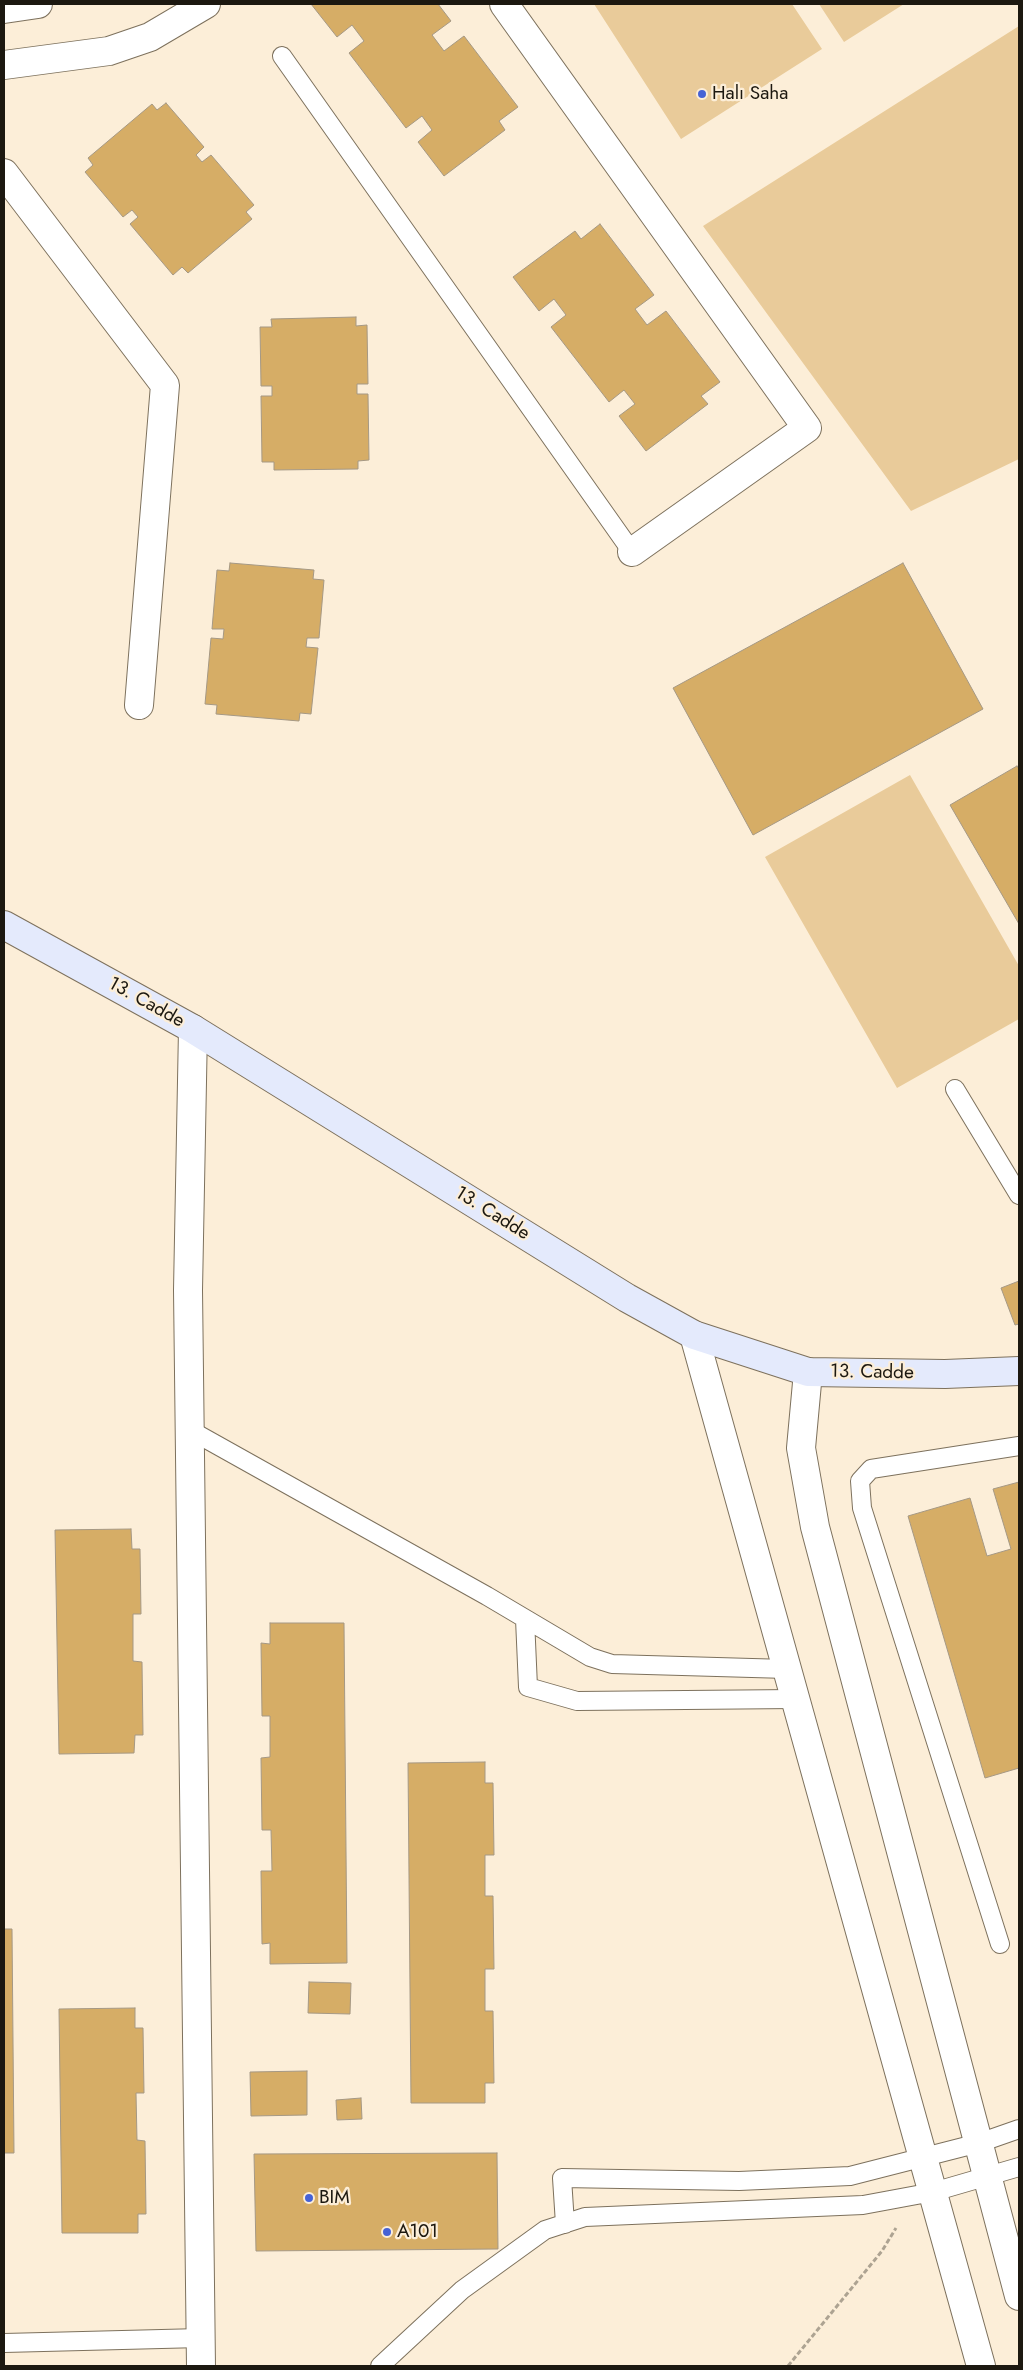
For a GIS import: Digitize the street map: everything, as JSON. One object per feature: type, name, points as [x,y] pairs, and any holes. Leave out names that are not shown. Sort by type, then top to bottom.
[{"type":"street","points":[[4,9],[38,4]]},
{"type":"street","points":[[4,64],[109,51],[150,37],[206,4]]},
{"type":"street","points":[[504,4],[807,428],[632,552]]},
{"type":"street","points":[[4,172],[165,385],[138,705]]},
{"type":"street","name":"13. Cadde","points":[[4,926],[192,1029],[627,1298],[694,1335],[808,1372],[945,1374],[1019,1371]]},
{"type":"street","points":[[192,1029],[188,1290],[201,2366]]},
{"type":"street","points":[[694,1335],[923,2158],[924,2194],[981,2366]]},
{"type":"street","points":[[808,1372],[801,1448],[815,1527],[1019,2296]]},
{"type":"lane","points":[[282,56],[632,552]]},
{"type":"lane","points":[[955,1089],[1019,1195]]},
{"type":"lane","points":[[190,1430],[590,1657],[612,1664],[787,1669]]},
{"type":"lane","points":[[1000,1944],[862,1508],[860,1481],[871,1469],[1019,1446]]},
{"type":"lane","points":[[526,1619],[528,1687],[577,1701],[795,1699]]},
{"type":"lane","points":[[565,2224],[562,2178],[739,2181],[850,2176],[979,2143],[1019,2129]]},
{"type":"lane","points":[[380,2366],[462,2290],[546,2230],[585,2217],[863,2205],[924,2194],[1019,2167]]},
{"type":"lane","points":[[4,2343],[201,2338]]},
{"type":"path","points":[[788,2366],[882,2251],[924,2194]]},
{"type":"shaded area","name":"Halı Saha","points":[[594,4],[792,4],[822,49],[681,139]]},
{"type":"shaded area","points":[[819,4],[904,4],[844,42]]},
{"type":"shaded area","points":[[1019,26],[1019,459],[911,511],[703,226]]},
{"type":"shaded area","points":[[910,775],[1019,966],[1019,1019],[897,1088],[765,857]]},
{"type":"building","points":[[311,4],[438,4],[451,21],[432,35],[444,51],[464,36],[518,107],[499,121],[505,130],[444,176],[418,142],[432,130],[422,116],[406,128],[349,53],[364,41],[352,25],[337,37]]},
{"type":"building","points":[[166,103],[204,147],[196,155],[202,162],[211,155],[254,205],[246,212],[252,219],[188,273],[182,267],[173,275],[130,224],[138,217],[132,210],[123,217],[85,172],[93,165],[88,158],[152,104],[157,110]]},
{"type":"building","points":[[600,224],[654,295],[635,309],[647,325],[666,311],[720,382],[701,396],[708,404],[646,451],[619,416],[635,404],[624,390],[609,402],[551,327],[566,315],[554,299],[539,311],[513,277],[575,231],[581,239]]},
{"type":"building","points":[[356,317],[356,326],[367,325],[368,384],[357,384],[357,394],[368,394],[369,460],[358,461],[358,469],[274,470],[274,462],[262,462],[261,396],[272,396],[272,386],[261,386],[260,327],[272,327],[271,319]]},
{"type":"building","points":[[230,563],[314,570],[313,579],[324,580],[319,638],[307,638],[306,647],[318,648],[311,714],[300,713],[299,721],[216,714],[217,705],[205,704],[211,638],[223,639],[224,629],[212,629],[217,570],[229,571]]},
{"type":"building","points":[[903,563],[983,709],[753,835],[673,688]]},
{"type":"building","points":[[1017,766],[1019,769],[1019,924],[950,805]]},
{"type":"building","points":[[1019,1281],[1019,1324],[1015,1325],[1001,1288]]},
{"type":"building","points":[[1019,1482],[1019,1768],[985,1778],[908,1516],[970,1498],[987,1556],[1011,1549],[993,1489]]},
{"type":"building","points":[[131,1529],[132,1549],[140,1549],[141,1614],[133,1614],[133,1661],[142,1662],[143,1735],[135,1735],[134,1753],[59,1754],[55,1530]]},
{"type":"building","points":[[270,1623],[344,1623],[347,1963],[270,1964],[270,1943],[262,1944],[261,1871],[272,1871],[271,1830],[262,1830],[261,1758],[270,1757],[270,1716],[262,1716],[261,1643],[270,1644]]},
{"type":"building","points":[[485,1762],[485,1783],[493,1783],[494,1855],[485,1855],[485,1896],[493,1896],[494,1969],[485,1969],[485,2011],[493,2011],[494,2083],[485,2083],[485,2103],[411,2103],[408,1763]]},
{"type":"building","points":[[4,1929],[12,1929],[14,2153],[4,2153]]},
{"type":"building","points":[[309,1982],[351,1983],[350,2014],[308,2013]]},
{"type":"building","points":[[135,2008],[135,2028],[143,2028],[144,2093],[136,2093],[137,2140],[145,2141],[146,2214],[138,2214],[138,2233],[62,2233],[59,2009]]},
{"type":"building","points":[[307,2071],[307,2115],[251,2116],[250,2072]]},
{"type":"building","points":[[361,2098],[362,2119],[337,2120],[336,2100]]},
{"type":"building","points":[[497,2153],[498,2249],[256,2251],[254,2154]]},
{"type":"place","name":"Halı Saha","points":[[702,94]]},
{"type":"place","name":"BIM","points":[[309,2198]]},
{"type":"place","name":"A101","points":[[387,2232]]}]
